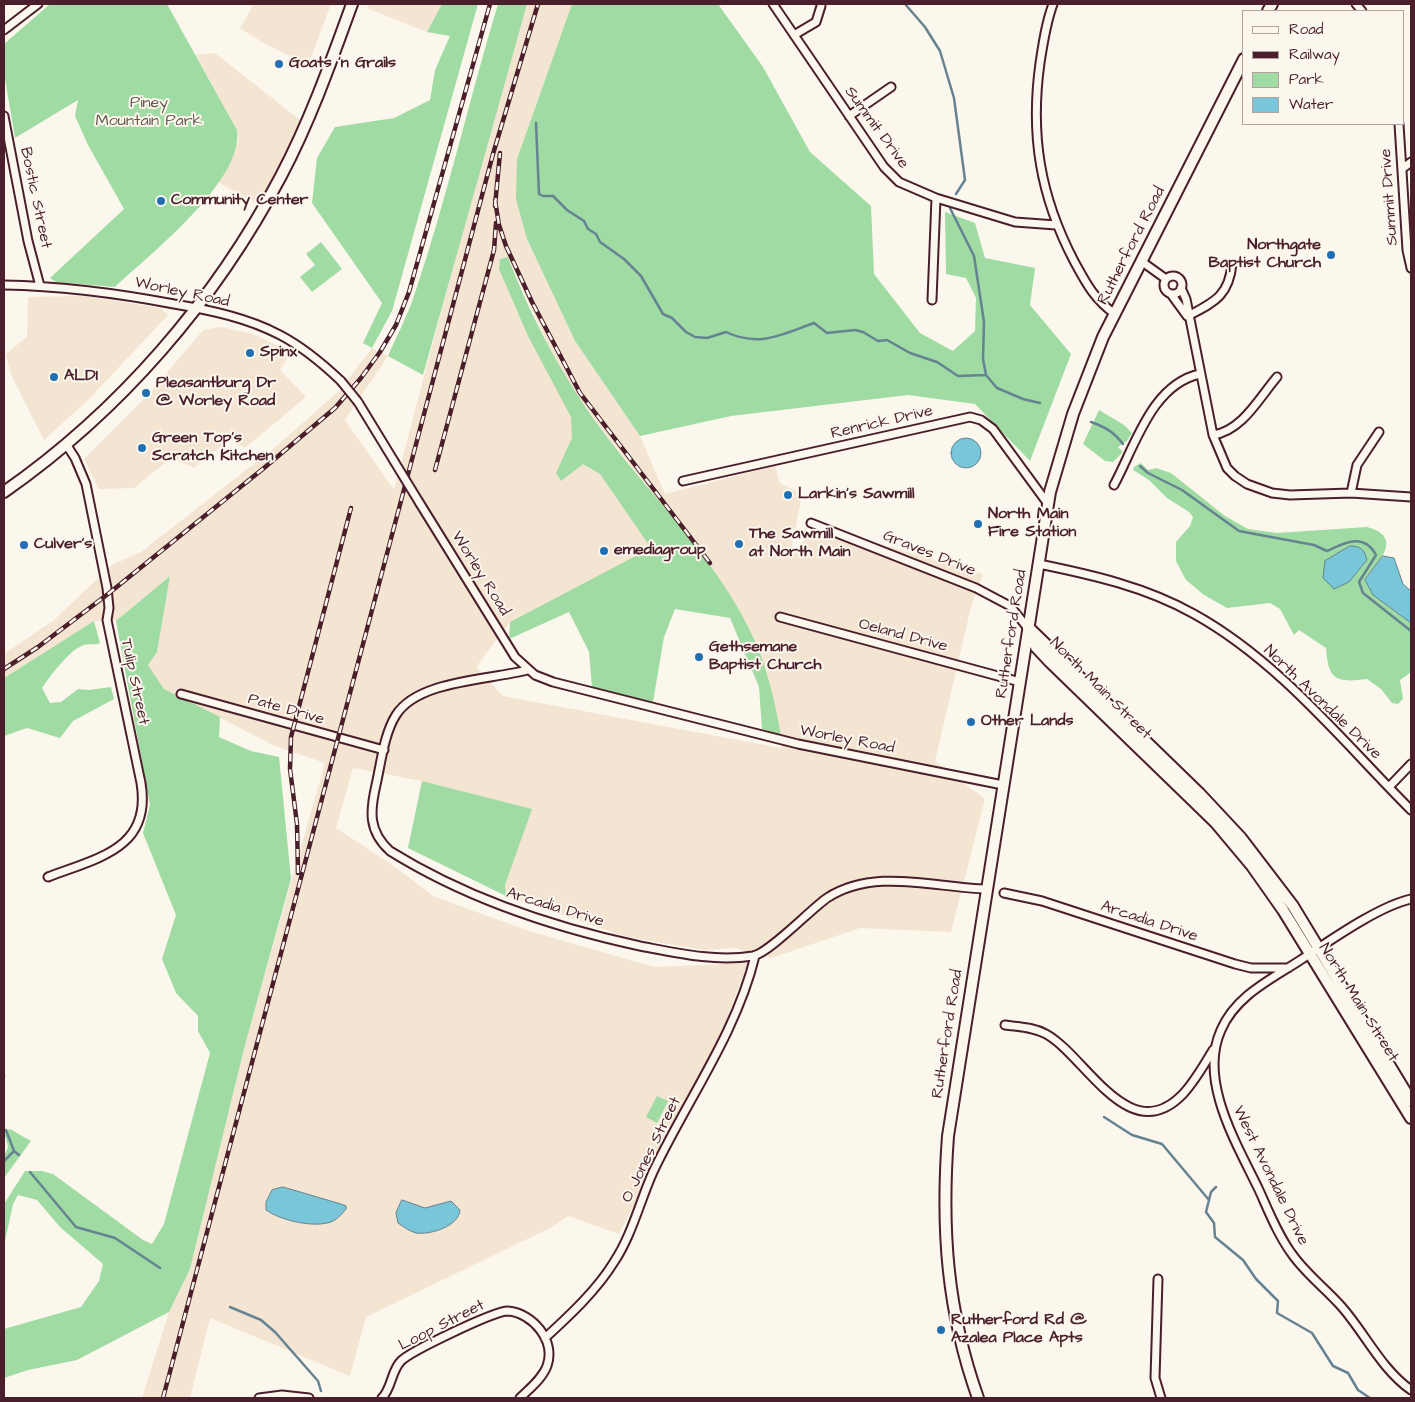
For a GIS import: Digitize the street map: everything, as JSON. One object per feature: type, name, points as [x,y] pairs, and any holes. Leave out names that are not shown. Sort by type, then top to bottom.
[{"type":"street","points":[[4,30],[38,4]]},
{"type":"street","points":[[4,492],[66,444],[153,360],[196,307],[248,232],[282,175],[312,112],[352,4]]},
{"type":"street","name":"Summit Drive","points":[[773,4],[849,116],[892,176],[899,182],[936,198],[1015,222],[1056,225]]},
{"type":"street","points":[[1053,4],[1040,64],[1035,132],[1041,172],[1056,225],[1088,287],[1099,302],[1115,314]]},
{"type":"street","points":[[794,35],[816,22],[822,6]]},
{"type":"street","name":"Rutherford Road","points":[[978,1398],[953,1309],[946,1257],[945,1174],[950,1109],[1055,470],[1073,414],[1095,356],[1242,63]]},
{"type":"street","points":[[849,116],[891,87]]},
{"type":"street","name":"Bostic Street","points":[[4,116],[28,241],[40,286]]},
{"type":"street","name":"Summit Drive","points":[[1399,125],[1407,250],[1411,268]]},
{"type":"street","points":[[1402,169],[1411,162]]},
{"type":"street","points":[[932,300],[936,198]]},
{"type":"street","points":[[1142,261],[1166,279]]},
{"type":"street","points":[[1188,316],[1210,304],[1226,289],[1230,280],[1232,264]]},
{"type":"street","points":[[1188,316],[1164,288],[1166,279],[1171,276],[1178,278],[1186,299],[1213,435],[1227,468],[1247,484],[1272,493],[1351,493],[1411,497]]},
{"type":"street","name":"Worley Road","points":[[4,285],[96,290],[196,307],[250,323],[281,336],[311,354],[341,381],[358,402],[515,657],[527,670],[553,682],[798,744],[1003,786]]},
{"type":"street","points":[[1171,294],[1178,292],[1181,288]]},
{"type":"street","points":[[1114,485],[1158,400],[1176,383],[1200,374]]},
{"type":"street","points":[[1213,435],[1223,434],[1242,421],[1277,377]]},
{"type":"street","name":"Renrick Drive","points":[[684,481],[970,417],[982,420],[993,429],[1049,504]]},
{"type":"street","points":[[1351,493],[1357,465],[1379,432]]},
{"type":"street","name":"Tulip Street","points":[[48,877],[111,852],[122,845],[137,826],[143,804],[141,783],[107,620],[109,608],[107,588],[86,484],[75,458],[66,444]]},
{"type":"street","name":"Graves Drive","points":[[811,523],[976,588],[1010,606],[1028,627]]},
{"type":"street","name":"North Avondale Drive","points":[[1039,564],[1087,574],[1137,589],[1193,614],[1218,628],[1252,653],[1289,686],[1411,810]]},
{"type":"street","name":"Oeland Drive","points":[[780,617],[1020,682]]},
{"type":"street","name":"North Main Street","points":[[1028,627],[1036,647],[1050,662],[1196,797],[1252,866],[1314,951],[1411,1101]]},
{"type":"street","name":"Arcadia Drive","points":[[527,670],[442,686],[409,701],[396,714],[384,750],[372,807],[372,827],[382,844],[404,860],[454,887],[489,902],[588,934],[696,956],[755,956]]},
{"type":"street","name":"Pate Drive","points":[[181,694],[384,750]]},
{"type":"street","points":[[1389,788],[1411,764]]},
{"type":"street","points":[[755,956],[826,898],[858,885],[913,881],[987,889]]},
{"type":"street","name":"Arcadia Drive","points":[[1004,893],[1042,901],[1235,964],[1251,968],[1288,968]]},
{"type":"street","name":"West Avondale Drive","points":[[1411,899],[1386,908],[1314,951],[1244,997],[1233,1009],[1220,1030],[1214,1050],[1217,1093],[1226,1122],[1286,1245],[1304,1270],[1349,1315],[1390,1372],[1411,1390]]},
{"type":"street","name":"North Main Street","points":[[1314,951],[1411,1118]]},
{"type":"street","name":"O Jones Street","points":[[545,1338],[596,1286],[616,1261],[653,1172],[735,1016],[748,986],[755,956]]},
{"type":"street","points":[[1005,1025],[1033,1028],[1056,1040],[1114,1099],[1139,1110],[1158,1110],[1175,1101],[1192,1083],[1214,1050]]},
{"type":"street","points":[[1158,1279],[1155,1378],[1161,1398]]},
{"type":"street","name":"Loop Street","points":[[382,1398],[401,1360],[491,1315],[507,1311],[524,1315],[538,1327],[545,1338]]},
{"type":"street","points":[[520,1398],[538,1379],[546,1367],[549,1354],[545,1338]]},
{"type":"street","points":[[260,1398],[282,1395],[309,1398]]},
{"type":"shaded area","points":[[254,4],[331,4],[308,65],[262,42],[240,28]]},
{"type":"shaded area","points":[[369,4],[442,4],[427,32],[367,8]]},
{"type":"shaded area","points":[[527,4],[572,4],[517,159],[527,239],[575,341],[640,436],[665,494],[775,466],[780,483],[802,494],[790,555],[818,526],[983,574],[971,607],[935,761],[985,799],[951,932],[860,928],[771,958],[735,948],[705,950],[627,937],[506,896],[505,885],[531,809],[422,781],[353,768],[336,828],[391,864],[435,897],[532,932],[654,967],[748,963],[720,1036],[619,1234],[568,1216],[552,1227],[366,1317],[350,1376],[210,1318],[190,1398],[142,1398],[169,1312],[190,1269],[245,1045],[325,763],[273,745],[164,689],[148,665],[157,652],[170,576],[116,621],[94,621],[4,678],[4,654],[53,621],[112,565],[141,552],[273,449],[338,392],[372,348],[388,356],[345,420],[394,490],[478,173]],"holes":[[[508,257],[550,349],[566,379],[601,429],[699,551],[734,604],[754,640],[766,670],[781,735],[781,748],[503,696],[476,667],[510,622],[651,549],[500,259]]]},
{"type":"shaded area","points":[[215,53],[305,124],[261,206],[218,182],[239,140],[237,130],[196,55]]},
{"type":"shaded area","points":[[84,296],[161,308],[168,315],[88,400],[44,440],[11,375],[6,354],[27,337],[28,297]]},
{"type":"shaded area","points":[[221,327],[253,334],[291,352],[280,370],[306,397],[245,448],[231,439],[194,468],[171,458],[134,488],[99,489],[84,459],[148,395],[203,330]]},
{"type":"green space","name":"Piney Mountain Park","points":[[50,4],[167,4],[237,130],[235,150],[226,171],[211,193],[171,236],[115,287],[56,282],[50,278],[124,209],[88,145],[75,116],[78,100],[15,138],[4,73],[4,44]]},
{"type":"green space","points":[[442,4],[478,4],[392,311],[372,348],[363,343],[382,303],[312,203],[317,158],[335,127],[394,118],[430,100],[435,70],[450,36],[427,32]]},
{"type":"green space","points":[[498,4],[527,4],[423,375],[388,356],[409,309],[427,257]]},
{"type":"green space","points":[[572,4],[718,4],[763,67],[810,152],[871,206],[874,274],[920,333],[953,351],[975,331],[976,298],[966,278],[946,274],[945,212],[975,223],[985,258],[1035,268],[1030,305],[1071,354],[1030,461],[975,404],[908,395],[731,416],[640,436],[575,341],[527,239],[516,199],[517,159]]},
{"type":"green space","points":[[321,242],[342,269],[312,292],[300,277],[315,265],[306,254]]},
{"type":"green space","points":[[508,257],[538,325],[561,368],[587,409],[621,455],[704,557],[740,612],[764,664],[774,699],[781,735],[762,729],[759,687],[730,618],[675,609],[664,637],[653,702],[592,687],[589,652],[569,612],[509,639],[510,622],[651,548],[600,474],[583,464],[561,481],[556,473],[572,438],[571,417],[528,336],[499,269],[500,259]]},
{"type":"green space","points":[[1099,410],[1124,425],[1132,433],[1127,441],[1118,447],[1123,452],[1113,462],[1105,461],[1083,444]]},
{"type":"green space","points":[[1141,463],[1148,470],[1156,468],[1171,473],[1225,516],[1248,529],[1277,533],[1367,527],[1378,531],[1384,537],[1386,543],[1385,550],[1382,558],[1365,580],[1373,595],[1411,623],[1411,672],[1400,680],[1403,699],[1398,704],[1392,703],[1381,689],[1367,679],[1348,680],[1336,677],[1329,667],[1326,648],[1299,630],[1294,635],[1280,609],[1270,603],[1227,608],[1204,595],[1186,580],[1176,561],[1176,542],[1190,526],[1193,517],[1189,512],[1167,498],[1149,480],[1133,470],[1134,467]]},
{"type":"green space","points":[[170,576],[157,652],[148,665],[164,689],[220,717],[219,737],[251,751],[279,757],[291,879],[245,1045],[190,1269],[169,1312],[77,1360],[28,1370],[4,1378],[4,1329],[81,1307],[99,1281],[103,1264],[60,1227],[37,1200],[18,1195],[13,1204],[4,1246],[4,1204],[25,1171],[42,1171],[53,1174],[143,1240],[152,1244],[164,1224],[210,1053],[198,1031],[198,1016],[176,993],[162,959],[176,915],[143,833],[150,805],[116,621]]},
{"type":"green space","points":[[94,621],[100,643],[79,647],[61,663],[42,688],[50,703],[61,702],[78,689],[89,690],[111,687],[114,699],[73,721],[60,738],[27,728],[4,736],[4,678]]},
{"type":"green space","points":[[422,781],[532,809],[505,885],[506,896],[408,848]]},
{"type":"green space","points":[[657,1096],[668,1101],[657,1123],[646,1117]]},
{"type":"green space","points":[[10,1129],[31,1141],[4,1178],[4,1156],[8,1147],[4,1132]]},
{"type":"water","points":[[966,438],[977,442],[981,453],[977,464],[966,468],[955,464],[951,453],[955,442]]},
{"type":"water","points":[[1350,546],[1362,549],[1367,560],[1349,582],[1334,589],[1323,578],[1325,561]]},
{"type":"water","points":[[1383,556],[1394,558],[1403,584],[1411,591],[1411,623],[1373,595],[1365,580]]},
{"type":"water","points":[[283,1187],[341,1204],[346,1206],[346,1209],[333,1221],[320,1224],[295,1222],[279,1217],[266,1210],[266,1202],[272,1190]]},
{"type":"water","points":[[402,1200],[425,1208],[451,1201],[460,1210],[455,1221],[450,1225],[436,1231],[416,1233],[398,1223],[396,1213]]},
{"type":"waterway","points":[[905,4],[925,27],[940,51],[954,98],[965,180],[956,194]]},
{"type":"waterway","points":[[536,123],[539,194],[553,196],[567,210],[584,221],[588,229],[596,234],[600,242],[624,259],[641,276],[663,314],[672,318],[686,332],[695,337],[707,338],[726,332],[738,337],[760,339],[771,338],[814,323],[827,333],[855,330],[863,332],[878,341],[887,340],[910,353],[937,362],[958,376],[986,375]]},
{"type":"waterway","points":[[950,208],[974,256],[984,322],[983,359],[986,375],[997,388],[1023,399],[1040,403]]},
{"type":"waterway","points":[[1091,422],[1109,430],[1123,444]]},
{"type":"waterway","points":[[1140,466],[1148,473],[1182,490],[1239,531],[1314,545],[1327,551],[1354,541],[1366,544],[1376,555],[1359,582],[1363,593],[1411,631]]},
{"type":"waterway","points":[[1104,1117],[1132,1135],[1162,1144],[1209,1200]]},
{"type":"waterway","points":[[6,1130],[14,1151]]},
{"type":"waterway","points":[[4,1161],[14,1151],[19,1155]]},
{"type":"waterway","points":[[30,1172],[76,1227],[115,1238],[160,1268]]},
{"type":"waterway","points":[[1216,1187],[1211,1192],[1206,1212],[1214,1223],[1215,1237],[1243,1260],[1256,1279],[1278,1301],[1277,1313],[1312,1333],[1333,1366],[1348,1373],[1358,1390],[1370,1398]]},
{"type":"waterway","points":[[230,1307],[261,1320],[275,1332],[318,1381],[321,1391]]},
{"type":"railway","points":[[4,669],[38,647],[108,594],[264,468],[335,408],[361,378],[380,352],[396,325],[409,292],[490,4]]},
{"type":"railway","points":[[163,1398],[493,154],[538,4]]},
{"type":"railway","points":[[495,206],[500,153]]},
{"type":"railway","points":[[495,200],[499,225],[506,246],[532,302],[580,393],[710,563]]},
{"type":"railway","points":[[435,470],[494,250],[496,223]]},
{"type":"railway","points":[[298,873],[297,824],[290,769],[291,737],[351,508]]},
{"type":"place","name":"Goats 'n Grails","points":[[279,64]]},
{"type":"place","name":"Community Center","points":[[161,201]]},
{"type":"place","name":"Northgate Baptist Church","points":[[1331,255]]},
{"type":"place","name":"Spinx","points":[[250,353]]},
{"type":"place","name":"ALDI","points":[[54,377]]},
{"type":"place","name":"Pleasantburg Dr @ Worley Road","points":[[146,393]]},
{"type":"place","name":"Green Top's Scratch Kitchen","points":[[142,448]]},
{"type":"place","name":"Larkin's Sawmill","points":[[788,495]]},
{"type":"place","name":"North Main Fire Station","points":[[978,524]]},
{"type":"place","name":"The Sawmill at North Main","points":[[739,544]]},
{"type":"place","name":"Culver's","points":[[24,545]]},
{"type":"place","name":"emediagroup","points":[[604,551]]},
{"type":"place","name":"Gethsemane Baptist Church","points":[[699,657]]},
{"type":"place","name":"Other Lands","points":[[971,722]]},
{"type":"place","name":"Rutherford Rd @ Azalea Place Apts","points":[[941,1330]]}]
